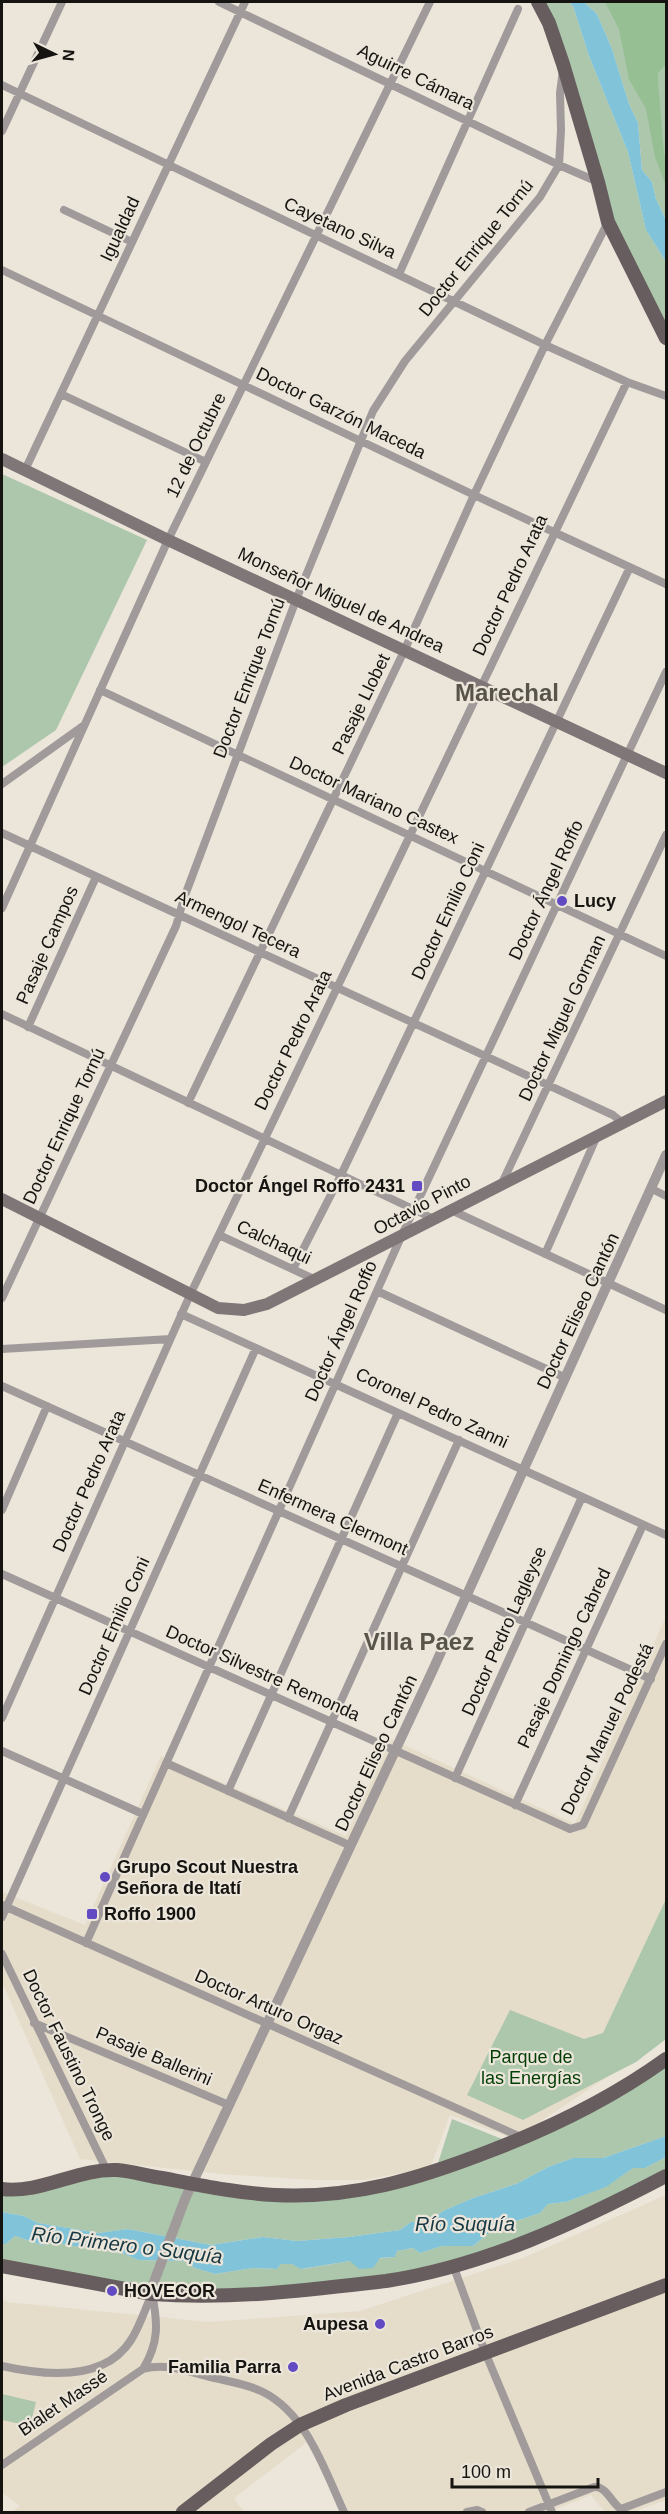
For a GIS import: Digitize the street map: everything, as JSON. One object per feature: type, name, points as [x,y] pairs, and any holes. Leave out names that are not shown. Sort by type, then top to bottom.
[{"type":"main road","points":[[538,2],[549,23],[563,64],[608,222],[666,338]]},
{"type":"main road","name":"Monseñor Miguel de Andrea","points":[[2,459],[168,540],[666,773]]},
{"type":"main road","name":"Octavio Pinto","points":[[190,1295],[218,1308],[244,1310],[267,1304],[666,1100]]},
{"type":"main road","points":[[2,1199],[190,1295]]},
{"type":"main road","points":[[2,2187],[44,2186],[107,2171],[121,2171],[192,2184],[275,2195],[344,2192],[380,2187],[430,2175],[523,2139],[591,2107],[643,2076],[666,2059]]},
{"type":"main road","points":[[2,2266],[153,2288],[265,2294],[405,2278],[453,2265],[567,2226],[666,2176]]},
{"type":"main road","name":"Avenida Castro Barros","points":[[183,2512],[253,2457],[300,2425],[484,2352],[666,2285]]},
{"type":"street","points":[[2,131],[62,2]]},
{"type":"street","name":"Aguirre Cámara","points":[[219,2],[598,182]]},
{"type":"street","name":"Igualdad","points":[[25,470],[245,2]]},
{"type":"street","name":"12 de Octubre","points":[[2,908],[168,540],[430,2]]},
{"type":"street","points":[[399,274],[518,9]]},
{"type":"street","name":"Doctor Enrique Tornú","points":[[2,1298],[179,915],[296,600],[360,440],[387,387],[405,361],[540,197],[559,165],[560,93],[563,64]]},
{"type":"street","name":"Cayetano Silva","points":[[2,85],[545,345],[627,382],[666,396]]},
{"type":"street","points":[[64,210],[132,242]]},
{"type":"street","name":"Pasaje Llobet","points":[[188,1102],[405,650],[474,495],[545,345],[608,222]]},
{"type":"street","name":"Doctor Garzón Maceda","points":[[2,270],[666,584]]},
{"type":"street","name":"Doctor Pedro Arata","points":[[2,1718],[190,1295],[553,531],[627,382]]},
{"type":"street","points":[[61,394],[206,462]]},
{"type":"street","name":"Doctor Emilio Coni","points":[[293,1269],[341,1175],[630,567]]},
{"type":"street","name":"Doctor Ángel Roffo","points":[[86,1943],[401,1237],[666,672]]},
{"type":"street","name":"Doctor Mariano Castex","points":[[100,690],[666,956]]},
{"type":"street","points":[[2,784],[84,725]]},
{"type":"street","name":"Armengol Tecera","points":[[2,833],[613,1115],[623,1123]]},
{"type":"street","name":"Doctor Miguel Gorman","points":[[502,1183],[666,835]]},
{"type":"street","name":"Pasaje Campos","points":[[28,1027],[96,877]]},
{"type":"street","points":[[2,1014],[434,1219]]},
{"type":"street","points":[[545,1254],[598,1135]]},
{"type":"street","name":"Doctor Eliseo Cantón","points":[[153,2288],[185,2199],[395,1751],[666,1155]]},
{"type":"street","points":[[652,1189],[666,1196]]},
{"type":"street","points":[[451,1210],[666,1310]]},
{"type":"street","name":"Calchaqui","points":[[219,1235],[316,1280]]},
{"type":"street","points":[[377,1291],[566,1378]]},
{"type":"street","name":"Coronel Pedro Zanni","points":[[182,1314],[666,1536]]},
{"type":"street","points":[[2,1349],[170,1339]]},
{"type":"street","name":"Doctor Emilio Coni","points":[[2,1917],[4,1906],[256,1348]]},
{"type":"street","name":"Enfermera Clermont","points":[[2,1386],[651,1679]]},
{"type":"street","points":[[2,1510],[47,1406]]},
{"type":"street","points":[[228,1791],[398,1413]]},
{"type":"street","points":[[288,1818],[459,1440]]},
{"type":"street","name":"Doctor Pedro Lagleyse","points":[[455,1778],[582,1497]]},
{"type":"street","name":"Pasaje Domingo Cabred","points":[[515,1805],[643,1525]]},
{"type":"street","name":"Doctor Silvestre Remonda","points":[[2,1574],[515,1805],[570,1829],[577,1829]]},
{"type":"street","name":"Doctor Manuel Podestá","points":[[577,1829],[582,1825],[666,1644]]},
{"type":"street","points":[[2,1751],[143,1814]]},
{"type":"street","points":[[166,1763],[351,1846]]},
{"type":"street","name":"Doctor Arturo Orgaz","points":[[4,1906],[523,2139]]},
{"type":"street","name":"Doctor Faustino Tronge","points":[[2,1953],[107,2171]]},
{"type":"street","name":"Pasaje Ballerini","points":[[34,2023],[229,2105]]},
{"type":"street","points":[[453,2265],[484,2352],[550,2508]]},
{"type":"street","points":[[2,2366],[38,2374],[59,2374],[100,2365],[118,2354],[130,2342],[153,2288]]},
{"type":"street","points":[[143,2369],[155,2347],[156,2313],[153,2288]]},
{"type":"street","points":[[143,2369],[167,2366],[250,2387],[272,2398],[300,2425],[344,2512]]},
{"type":"street","name":"Bialet Massé","points":[[2,2465],[143,2369]]},
{"type":"street","points":[[2,2453],[10,2459]]},
{"type":"street","points":[[529,2512],[550,2508],[594,2487],[605,2490],[615,2506],[621,2509],[666,2492]]},
{"type":"street","points":[[467,2512],[477,2510],[482,2512]]},
{"type":"shaded area","points":[[666,1616],[666,2038],[514,2139],[450,2115],[430,2168],[363,2180],[317,2180],[233,2175],[80,2159],[2,1982],[2,1892],[85,1925],[161,1756],[346,1836],[391,1739],[575,1824]]},
{"type":"shaded area","points":[[666,2195],[666,2500],[633,2512],[605,2512],[591,2495],[549,2512],[349,2512],[314,2437],[234,2498],[244,2512],[12,2512],[20,2506],[2,2493],[2,2299],[7,2302],[208,2322],[360,2311],[523,2258]]},
{"type":"green space","points":[[538,2],[569,2],[573,6],[589,56],[628,152],[646,230],[666,262],[666,338],[608,222]]},
{"type":"green space","points":[[584,2],[666,2],[666,220],[656,199],[652,182],[642,170],[638,123],[629,104],[612,49],[597,14]]},
{"type":"green space","points":[[605,2],[666,2],[666,68],[664,66],[658,73],[658,81],[666,159],[666,186],[655,157],[646,109],[629,79],[619,29]]},
{"type":"green space","points":[[2,474],[147,540],[56,730],[2,767]]},
{"type":"green space","name":"Parque de las Energías","points":[[666,1899],[666,2039],[636,2062],[523,2120],[467,2095],[510,2010],[584,2039],[603,2033]]},
{"type":"green space","points":[[666,2059],[666,2136],[603,2158],[573,2158],[548,2167],[516,2184],[445,2210],[427,2222],[411,2222],[400,2230],[297,2241],[263,2237],[211,2245],[128,2229],[99,2233],[38,2223],[24,2216],[2,2212],[2,2189],[114,2170],[255,2193],[380,2187],[523,2139]]},
{"type":"green space","points":[[452,2119],[507,2141],[438,2163]]},
{"type":"green space","points":[[666,2157],[666,2176],[595,2213],[427,2273],[173,2295],[2,2266],[2,2244],[6,2244],[15,2236],[42,2245],[53,2242],[79,2247],[91,2244],[116,2250],[138,2260],[185,2261],[195,2268],[215,2274],[253,2268],[277,2269],[281,2264],[292,2264],[302,2269],[395,2257],[397,2251],[413,2248],[420,2253],[442,2246],[473,2246],[495,2228],[540,2213],[548,2204],[566,2202],[605,2187],[633,2168],[645,2168]]},
{"type":"green space","points":[[2,2394],[36,2402],[30,2426],[2,2420]]},
{"type":"water","points":[[569,2],[584,2],[597,14],[612,49],[629,104],[638,123],[642,170],[652,182],[656,199],[666,220],[666,262],[646,230],[628,152],[589,56],[573,6]]},
{"type":"water","name":"Río Suquía","points":[[666,2136],[666,2157],[645,2168],[633,2168],[606,2187],[566,2202],[548,2204],[540,2213],[495,2228],[473,2246],[442,2246],[420,2253],[413,2248],[397,2251],[395,2257],[380,2258],[373,2268],[359,2269],[350,2261],[301,2269],[292,2264],[281,2264],[277,2269],[253,2268],[215,2274],[195,2268],[185,2261],[138,2260],[116,2250],[91,2244],[79,2247],[53,2242],[42,2245],[15,2236],[6,2244],[2,2244],[2,2212],[24,2216],[38,2223],[99,2233],[128,2229],[211,2245],[263,2237],[297,2241],[400,2230],[411,2222],[427,2222],[445,2210],[516,2184],[548,2167],[573,2158],[603,2158]]},
{"type":"place","name":"Lucy","points":[[562,901]]},
{"type":"place","name":"Doctor Ángel Roffo 2431","points":[[417,1186]]},
{"type":"place","name":"Grupo Scout Nuestra Señora de Itatí","points":[[105,1877]]},
{"type":"place","name":"Roffo 1900","points":[[92,1914]]},
{"type":"place","name":"HOVECOR","points":[[112,2291]]},
{"type":"place","name":"Aupesa","points":[[380,2324]]},
{"type":"place","name":"Familia Parra","points":[[293,2367]]},
{"type":"district","name":"Marechal","points":[[507,692]]},
{"type":"district","name":"Villa Paez","points":[[419,1641]]},
{"type":"water label","name":"Río Primero o Suquía","points":[[127,2245]]}]
